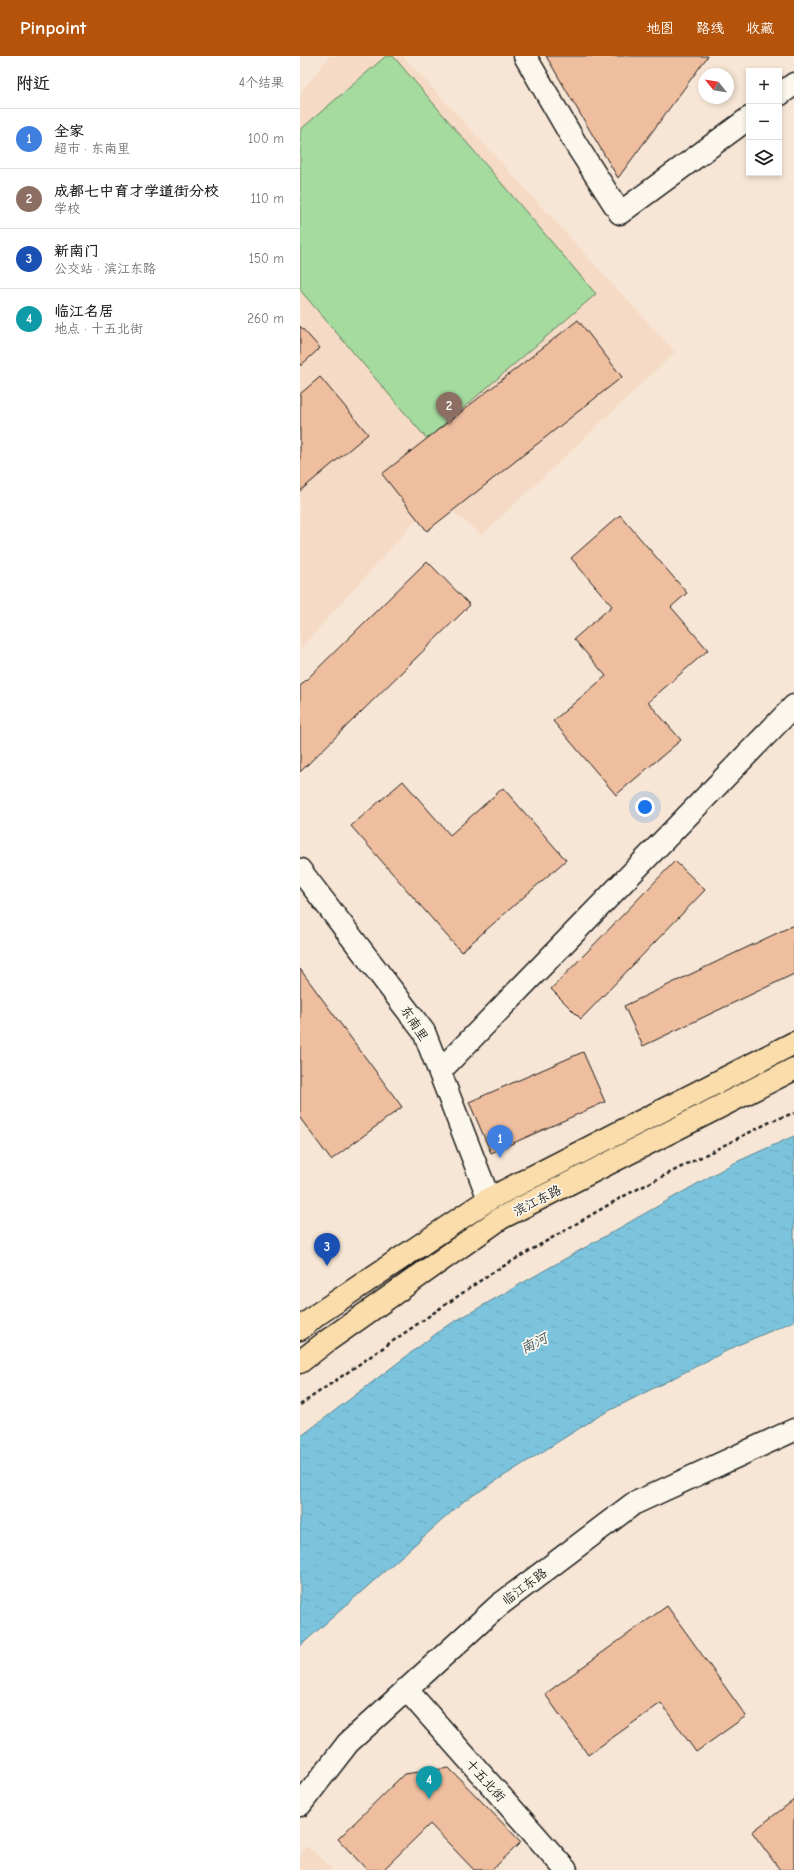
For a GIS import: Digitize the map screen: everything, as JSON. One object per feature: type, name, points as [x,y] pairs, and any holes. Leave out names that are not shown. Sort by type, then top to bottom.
[{"type":"main road","name":"滨江东路","points":[[300,1329],[318,1314],[489,1199],[794,1043]]},
{"type":"main road","name":"滨江东路","points":[[300,1362],[327,1341],[501,1218],[794,1069]]},
{"type":"street","points":[[525,56],[577,146],[620,213],[746,120]]},
{"type":"street","points":[[782,93],[794,84]]},
{"type":"street","points":[[440,1072],[794,706]]},
{"type":"street","name":"东南里","points":[[300,870],[424,1032],[489,1199]]},
{"type":"street","name":"临江东路","points":[[300,1805],[348,1743],[498,1606],[633,1504],[794,1430]]},
{"type":"street","name":"十五北街","points":[[406,1690],[566,1870]]},
{"type":"path","points":[[300,1405],[490,1274],[622,1197],[772,1121],[794,1112]]},
{"type":"shaded area","points":[[330,56],[403,56],[675,352],[482,535],[436,498],[300,649],[300,93]]},
{"type":"shaded area","points":[[307,1846],[333,1870],[300,1870],[300,1856]]},
{"type":"green space","points":[[386,56],[393,56],[596,294],[427,439],[300,290],[300,130]]},
{"type":"water","name":"南河","points":[[794,1136],[794,1321],[738,1345],[599,1416],[464,1501],[300,1646],[300,1437],[445,1327],[732,1164]]},
{"type":"building","points":[[546,56],[708,56],[698,68],[618,178]]},
{"type":"building","points":[[578,320],[622,377],[427,531],[382,474]]},
{"type":"building","points":[[300,326],[320,348],[300,366]]},
{"type":"building","points":[[320,377],[368,434],[300,491],[300,394]]},
{"type":"building","points":[[620,515],[687,593],[671,607],[708,650],[648,702],[681,740],[616,795],[553,721],[606,676],[574,639],[612,606],[571,558]]},
{"type":"building","points":[[427,561],[470,605],[300,772],[300,686]]},
{"type":"building","points":[[403,781],[450,835],[503,788],[566,860],[461,952],[351,826]]},
{"type":"building","points":[[675,861],[705,890],[581,1019],[551,989]]},
{"type":"building","points":[[794,925],[794,974],[643,1046],[624,1006]]},
{"type":"building","points":[[300,969],[402,1107],[331,1160],[300,1118]]},
{"type":"building","points":[[583,1052],[605,1102],[491,1153],[469,1102]]},
{"type":"building","points":[[667,1606],[746,1716],[696,1752],[661,1703],[588,1755],[545,1694]]},
{"type":"building","points":[[449,1768],[521,1842],[492,1870],[474,1870],[430,1824],[383,1870],[367,1870],[338,1839],[404,1774]]},
{"type":"building","points":[[794,1800],[794,1870],[780,1870],[752,1832]]},
{"type":"place","name":"成都七中育才学道街分校","points":[[449,425]]},
{"type":"place","name":"全家","points":[[500,1158]]},
{"type":"place","name":"新南门","points":[[327,1266]]},
{"type":"place","name":"临江名居","points":[[429,1799]]}]
